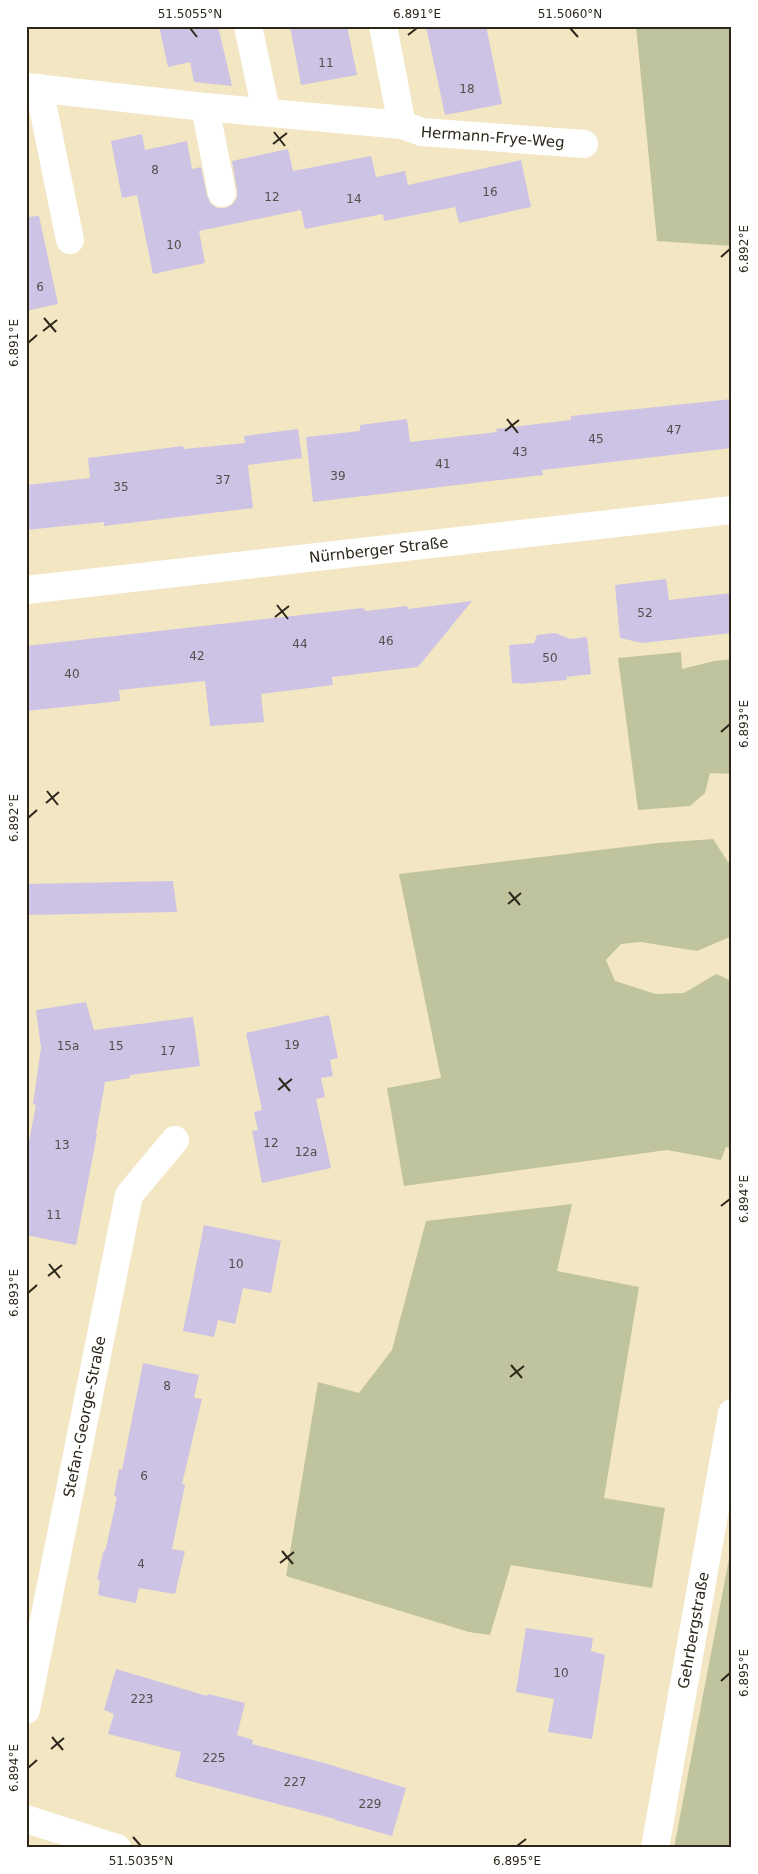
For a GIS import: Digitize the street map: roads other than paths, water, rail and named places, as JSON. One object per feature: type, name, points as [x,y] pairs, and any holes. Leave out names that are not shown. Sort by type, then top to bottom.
[{"type":"street","points":[[248,26],[266,111]]},
{"type":"street","name":"Hermann-Frye-Weg","points":[[383,26],[402,124]]},
{"type":"street","name":"Hermann-Frye-Weg","points":[[70,240],[33,87],[205,107],[402,124],[422,132],[584,144]]},
{"type":"street","points":[[205,107],[222,193]]},
{"type":"street","name":"Nürnberger Straße","points":[[26,590],[732,510]]},
{"type":"street","name":"Stefan-George-Straße","points":[[26,1710],[129,1195],[175,1140]]},
{"type":"street","name":"Gehrbergstraße","points":[[655,1848],[732,1413]]},
{"type":"street","points":[[26,1819],[117,1848]]}]
